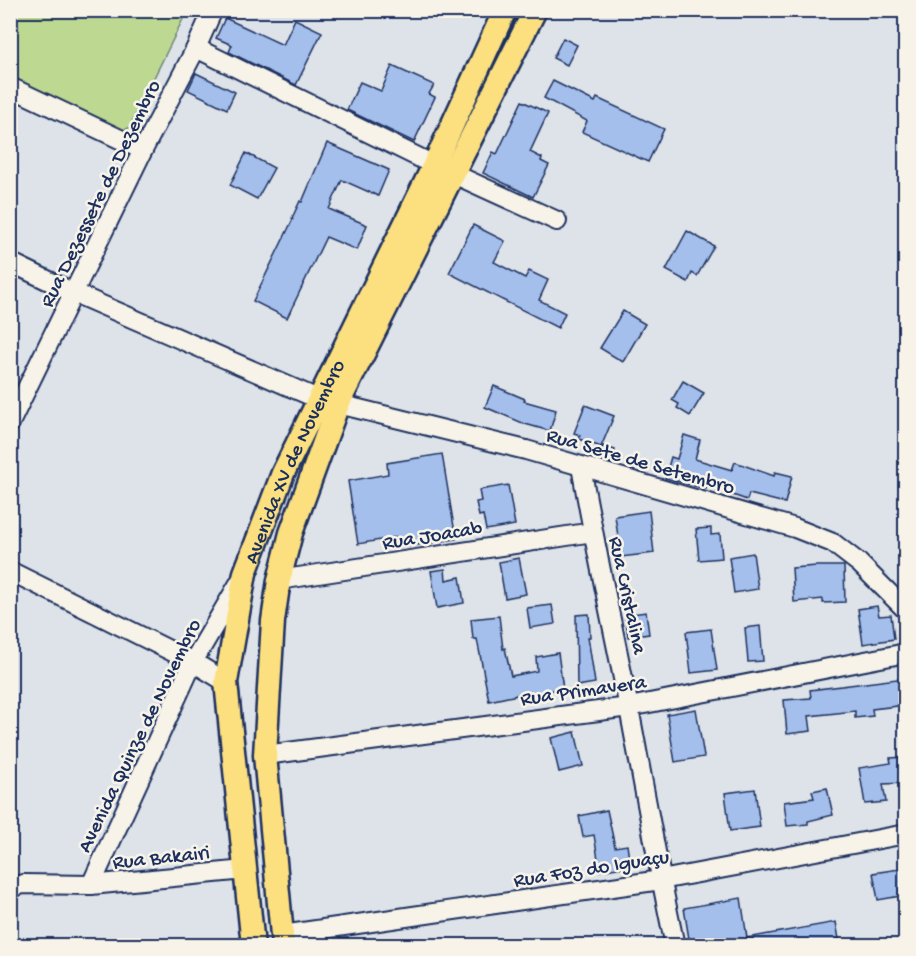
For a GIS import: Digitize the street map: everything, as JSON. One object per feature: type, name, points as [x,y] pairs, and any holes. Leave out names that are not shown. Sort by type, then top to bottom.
[{"type":"main road","name":"Avenida XV de Novembro","points":[[444,170],[505,10]]},
{"type":"main road","name":"Avenida XV de Novembro","points":[[253,945],[226,682],[245,573],[282,473],[328,402],[444,170],[535,10]]},
{"type":"main road","name":"Avenida XV de Novembro","points":[[283,940],[266,755],[273,621],[279,580],[328,402]]},
{"type":"street","name":"Rua Dezessete de Dezembro","points":[[10,423],[213,10]]},
{"type":"street","points":[[196,48],[444,170],[557,221]]},
{"type":"street","points":[[10,87],[143,150]]},
{"type":"street","name":"Rua Sete de Setembro","points":[[10,262],[74,293],[328,402],[526,450],[795,528],[833,543],[859,563],[906,610]]},
{"type":"street","name":"Rua Cristalina","points":[[581,466],[675,945]]},
{"type":"street","name":"Rua Joacab","points":[[279,580],[593,532]]},
{"type":"street","points":[[10,571],[193,662],[226,682]]},
{"type":"street","name":"Avenida Quinze de Novembro","points":[[91,885],[193,662],[245,573]]},
{"type":"street","name":"Rua Primavera","points":[[266,755],[629,707],[906,653]]},
{"type":"street","name":"Rua Foz do Iguaçu","points":[[283,940],[661,880],[906,834]]},
{"type":"street","name":"Rua Bakairi","points":[[10,888],[23,885],[91,885],[245,870]]},
{"type":"green space","points":[[10,11],[187,11],[129,128],[119,132],[11,77]]},
{"type":"building","points":[[225,18],[283,45],[295,19],[322,32],[296,85],[229,52],[232,45],[216,38]]},
{"type":"building","points":[[563,38],[577,45],[567,65],[553,58]]},
{"type":"building","points":[[392,66],[434,85],[429,94],[435,97],[414,142],[347,110],[360,82],[381,91]]},
{"type":"building","points":[[196,73],[235,92],[227,109],[188,90]]},
{"type":"building","points":[[553,81],[595,102],[597,98],[664,129],[648,162],[582,132],[587,121],[544,98]]},
{"type":"building","points":[[522,101],[548,113],[530,152],[542,158],[541,161],[549,165],[533,197],[483,173],[493,152],[497,154]]},
{"type":"building","points":[[327,143],[389,170],[378,196],[342,180],[329,209],[367,225],[357,250],[326,237],[287,318],[253,301],[300,201],[302,202]]},
{"type":"building","points":[[246,153],[274,168],[257,199],[230,185]]},
{"type":"building","points":[[473,225],[505,241],[494,262],[525,278],[529,271],[548,280],[539,300],[565,313],[558,328],[449,273]]},
{"type":"building","points":[[687,231],[714,246],[697,276],[692,273],[688,282],[666,270]]},
{"type":"building","points":[[623,311],[645,324],[623,362],[600,348]]},
{"type":"building","points":[[683,381],[704,393],[690,416],[677,408],[679,404],[672,400]]},
{"type":"building","points":[[494,386],[525,399],[524,401],[556,410],[550,431],[525,424],[485,407]]},
{"type":"building","points":[[585,405],[614,416],[601,447],[579,439],[580,435],[574,433]]},
{"type":"building","points":[[684,435],[700,440],[695,459],[732,470],[735,462],[774,476],[775,472],[792,476],[785,503],[749,494],[747,500],[707,486],[706,489],[665,478],[671,457],[677,459]]},
{"type":"building","points":[[603,446],[615,450],[611,463],[598,459]]},
{"type":"building","points":[[442,454],[456,539],[399,548],[397,537],[358,544],[348,481],[388,474],[387,463]]},
{"type":"building","points":[[508,485],[515,525],[486,530],[483,515],[479,516],[476,502],[481,501],[479,490]]},
{"type":"building","points":[[649,511],[654,553],[621,557],[615,516]]},
{"type":"building","points":[[711,528],[711,535],[720,534],[722,558],[699,560],[696,529]]},
{"type":"building","points":[[753,553],[758,589],[734,593],[729,557]]},
{"type":"building","points":[[519,558],[526,594],[505,598],[499,562]]},
{"type":"building","points":[[844,566],[845,602],[823,603],[823,599],[794,602],[792,568]]},
{"type":"building","points":[[445,569],[446,580],[460,577],[464,603],[437,608],[431,571]]},
{"type":"building","points":[[552,605],[555,624],[530,628],[527,608]]},
{"type":"building","points":[[877,606],[879,616],[891,615],[894,639],[863,644],[858,609]]},
{"type":"building","points":[[646,612],[649,634],[628,637],[625,615]]},
{"type":"building","points":[[589,614],[590,637],[588,637],[595,683],[577,686],[576,615]]},
{"type":"building","points":[[499,616],[503,649],[505,648],[511,676],[537,671],[536,657],[558,653],[563,689],[489,701],[477,639],[473,639],[471,619]]},
{"type":"building","points":[[760,626],[763,661],[748,662],[745,628]]},
{"type":"building","points":[[711,629],[717,670],[691,673],[686,632]]},
{"type":"building","points":[[905,678],[906,705],[872,709],[873,716],[855,718],[855,711],[809,716],[811,731],[787,734],[784,700],[811,698],[810,690]]},
{"type":"building","points":[[696,709],[704,757],[675,762],[667,714]]},
{"type":"building","points":[[575,732],[583,766],[559,772],[551,738]]},
{"type":"building","points":[[906,757],[906,783],[883,784],[886,802],[865,804],[859,768],[891,763],[890,758]]},
{"type":"building","points":[[827,788],[833,815],[808,821],[808,824],[787,826],[784,802],[814,798],[812,791]]},
{"type":"building","points":[[755,789],[760,827],[730,831],[725,793]]},
{"type":"building","points":[[607,810],[615,847],[627,845],[630,866],[600,871],[594,835],[583,837],[579,816]]},
{"type":"building","points":[[906,868],[906,895],[878,900],[873,873]]},
{"type":"building","points":[[741,898],[747,938],[836,922],[840,945],[690,945],[684,908]]}]
